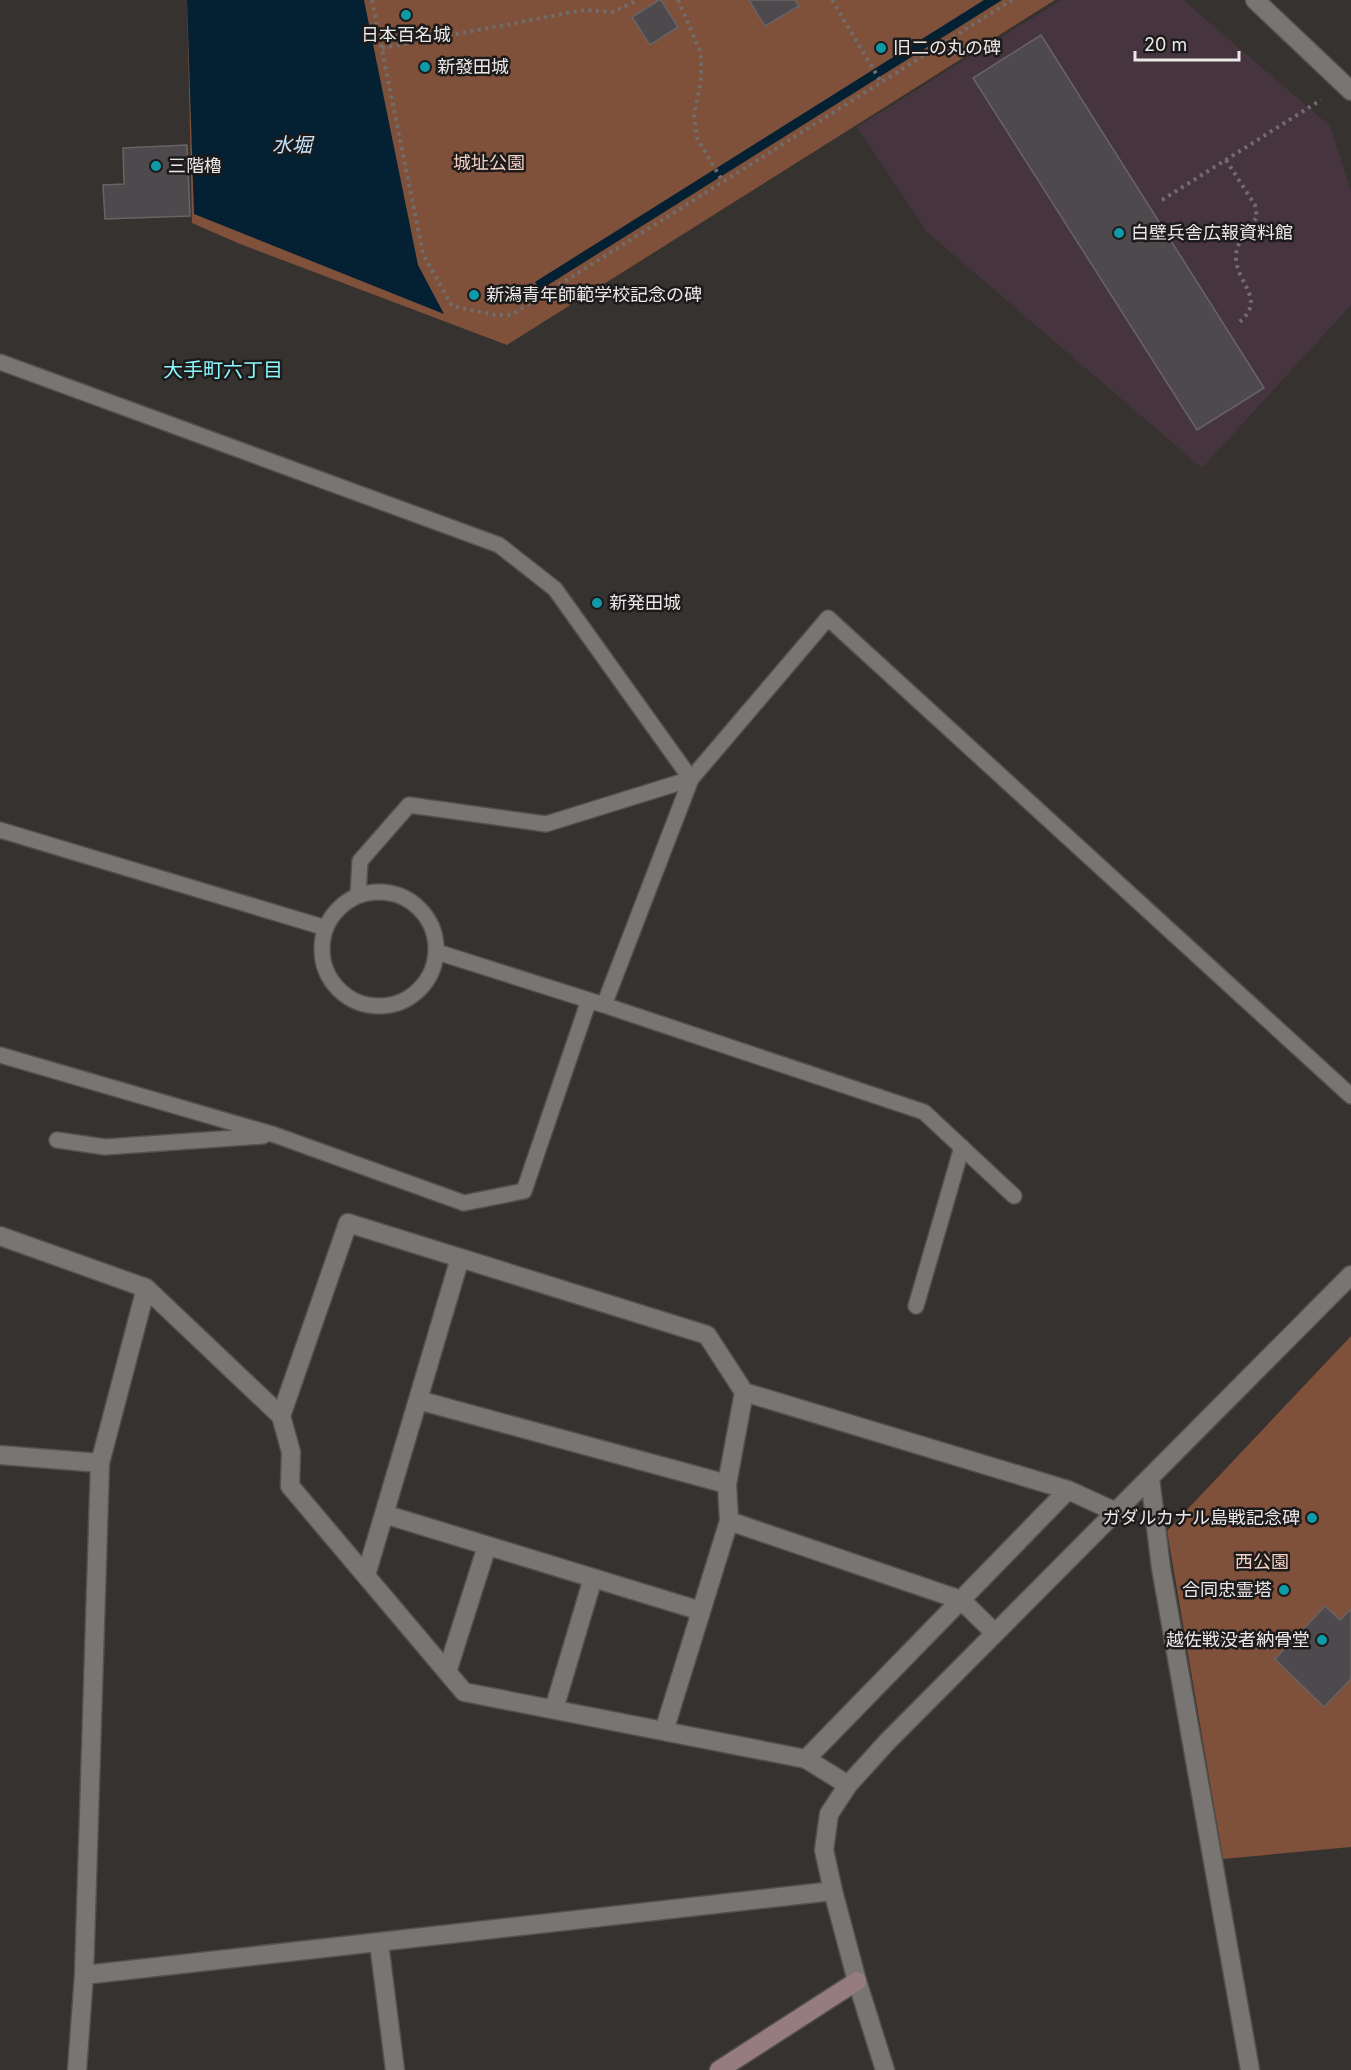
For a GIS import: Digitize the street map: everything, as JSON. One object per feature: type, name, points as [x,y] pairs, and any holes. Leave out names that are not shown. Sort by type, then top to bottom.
[{"type":"street","points":[[1265,3],[1348,88]]},
{"type":"street","points":[[281,1416],[348,1223],[707,1335],[744,1392],[1068,1490],[1116,1512]]},
{"type":"street","points":[[0,1236],[146,1288],[281,1416],[291,1452],[290,1486],[464,1692],[806,1759],[848,1785]]},
{"type":"street","points":[[366,1575],[460,1258]]},
{"type":"street","points":[[885,2070],[857,1981],[833,1891],[825,1850],[829,1814],[848,1785],[887,1742],[1351,1275]]},
{"type":"street","points":[[77,2070],[84,1975],[100,1463],[146,1288]]},
{"type":"street","points":[[664,1731],[729,1521],[727,1484],[744,1392]]},
{"type":"street","points":[[418,1401],[727,1484]]},
{"type":"street","points":[[0,1455],[100,1463]]},
{"type":"street","points":[[1150,1478],[1161,1568],[1250,2070]]},
{"type":"street","points":[[806,1759],[1068,1490]]},
{"type":"street","points":[[384,1514],[701,1611]]},
{"type":"street","points":[[729,1521],[961,1600],[995,1633]]},
{"type":"street","points":[[447,1672],[487,1546]]},
{"type":"street","points":[[554,1709],[593,1578]]},
{"type":"street","points":[[84,1975],[833,1891]]},
{"type":"street","points":[[379,1943],[395,2070]]},
{"type":"street","points":[[719,2070],[857,1981]]},
{"type":"lane","points":[[0,362],[499,545],[555,589],[691,779]]},
{"type":"lane","points":[[0,1055],[275,1135],[464,1203],[524,1191],[597,1003],[691,779],[828,618],[1351,1096]]},
{"type":"lane","points":[[358,895],[360,861],[409,805],[546,824],[691,779]]},
{"type":"lane","points":[[0,830],[326,928]]},
{"type":"lane","points":[[388,892],[404,896],[418,906],[429,919],[436,935],[437,952],[434,969],[426,984],[414,996],[399,1003],[382,1006],[366,1005],[350,999],[337,988],[328,975],[322,959],[322,943],[326,928],[333,914],[344,903],[358,895],[388,892]]},
{"type":"lane","points":[[437,952],[924,1112],[1014,1196]]},
{"type":"lane","points":[[57,1140],[105,1147],[275,1135]]},
{"type":"lane","points":[[916,1306],[962,1147]]},
{"type":"path","points":[[372,0],[423,254],[452,306],[495,315],[511,315],[1012,0]]},
{"type":"path","points":[[382,48],[584,10],[613,12],[638,0]]},
{"type":"path","points":[[678,0],[701,53],[701,81],[694,115],[697,138],[723,182]]},
{"type":"path","points":[[832,0],[881,82]]},
{"type":"path","points":[[1162,200],[1348,88]]},
{"type":"path","points":[[1226,160],[1255,205],[1257,217],[1240,243],[1236,254],[1238,267],[1251,296],[1251,306],[1246,317],[1238,323]]},
{"type":"shaded area","points":[[1061,0],[1183,0],[1330,126],[1351,191],[1351,305],[1202,468],[927,232],[857,127]]},
{"type":"green space","name":"城址公園","points":[[187,0],[1055,0],[507,345],[240,244],[192,223]]},
{"type":"green space","name":"西公園","points":[[1351,1336],[1351,1847],[1223,1859],[1167,1531]]},
{"type":"water","name":"水堀","points":[[187,0],[364,0],[418,265],[444,314],[194,214]]},
{"type":"water","points":[[984,0],[1002,0],[540,290],[535,282]]},
{"type":"building","points":[[659,0],[678,27],[650,45],[632,17]]},
{"type":"building","points":[[749,0],[795,0],[799,6],[765,26]]},
{"type":"building","name":"白壁兵舎広報資料館","points":[[1041,35],[1264,388],[1197,430],[973,78]]},
{"type":"building","name":"三階櫓","points":[[187,145],[190,216],[105,219],[103,185],[124,184],[123,148]]},
{"type":"building","name":"越佐戦没者納骨堂","points":[[1325,1606],[1340,1620],[1351,1609],[1351,1679],[1324,1707],[1275,1659]]},
{"type":"place","name":"日本百名城","points":[[406,15]]},
{"type":"place","name":"旧二の丸の碑","points":[[881,48]]},
{"type":"place","name":"新發田城","points":[[425,67]]},
{"type":"place","name":"三階櫓","points":[[156,166]]},
{"type":"place","name":"白壁兵舎広報資料館","points":[[1119,233]]},
{"type":"place","name":"新潟青年師範学校記念の碑","points":[[474,295]]},
{"type":"place","name":"新発田城","points":[[597,603]]},
{"type":"place","name":"ガダルカナル島戦記念碑","points":[[1312,1518]]},
{"type":"place","name":"合同忠霊塔","points":[[1284,1590]]},
{"type":"place","name":"越佐戦没者納骨堂","points":[[1322,1640]]},
{"type":"district","name":"大手町六丁目","points":[[223,370]]}]
